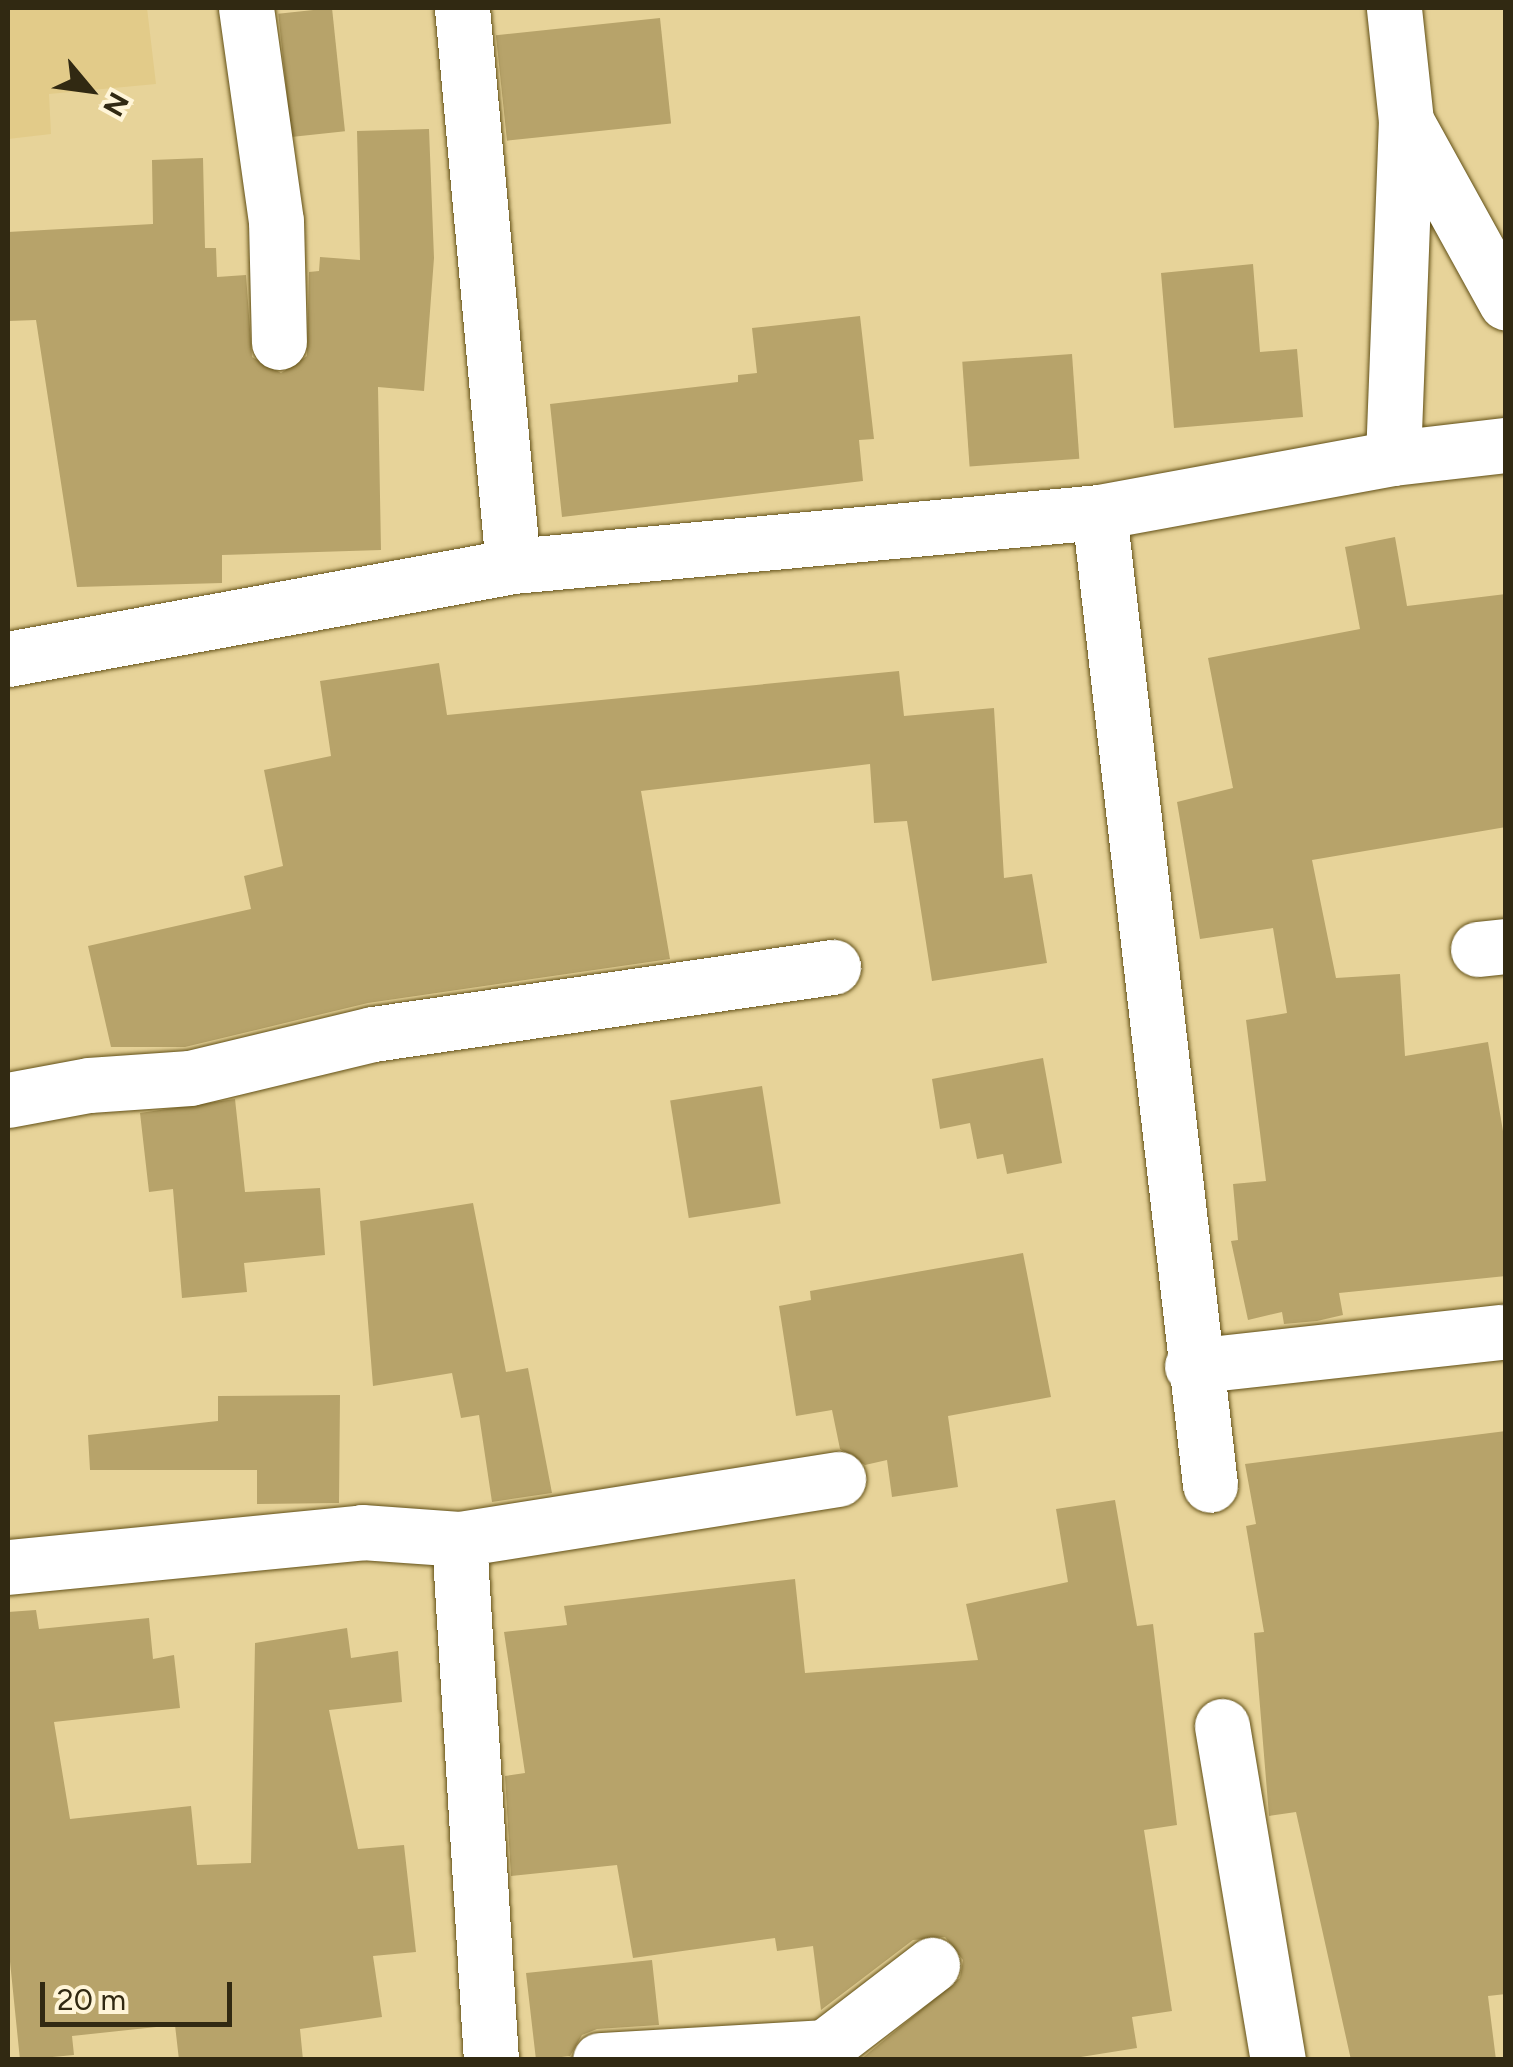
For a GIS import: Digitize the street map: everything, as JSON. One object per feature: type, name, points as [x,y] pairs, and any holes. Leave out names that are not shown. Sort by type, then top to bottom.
[{"type":"street","points":[[246,8],[276,221],[279,342]]},
{"type":"street","points":[[462,8],[513,566]]},
{"type":"street","points":[[1394,8],[1406,121],[1394,458]]},
{"type":"street","points":[[1406,121],[1506,302]]},
{"type":"street","points":[[8,659],[513,566],[1099,512],[1394,458],[1506,445]]},
{"type":"street","points":[[1099,512],[1192,1366],[1210,1485]]},
{"type":"street","points":[[8,1100],[190,1078],[372,1034],[833,967]]},
{"type":"street","points":[[1192,1366],[1500,1332]]},
{"type":"street","points":[[8,1567],[362,1532],[458,1540],[838,1478]]},
{"type":"street","points":[[458,1540],[491,2060]]},
{"type":"street","points":[[1222,1726],[1278,2060]]},
{"type":"street","points":[[600,2060],[824,2046],[932,1964]]},
{"type":"shaded area","points":[[8,8],[147,8],[156,84],[49,94],[51,134],[8,139]]},
{"type":"building","points":[[332,8],[345,131],[291,137],[278,14]]},
{"type":"building","points":[[660,18],[671,123],[507,141],[496,35]]},
{"type":"building","points":[[429,129],[434,258],[424,391],[378,387],[381,550],[222,555],[222,583],[77,587],[36,320],[8,321],[8,232],[153,224],[152,160],[203,158],[205,248],[216,248],[217,277],[246,275],[252,357],[281,373],[307,356],[309,272],[319,271],[320,257],[360,260],[357,131]]},
{"type":"building","points":[[1253,264],[1260,352],[1297,349],[1303,417],[1174,428],[1161,273]]},
{"type":"building","points":[[860,316],[874,439],[859,440],[863,481],[562,517],[550,404],[738,382],[738,375],[757,373],[752,328]]},
{"type":"building","points":[[1072,354],[1079,459],[970,466],[962,362]]},
{"type":"building","points":[[1395,537],[1407,606],[1506,594],[1506,827],[1312,860],[1336,978],[1400,974],[1405,1056],[1488,1042],[1506,1149],[1506,1276],[1339,1293],[1343,1315],[1317,1321],[1284,1324],[1282,1312],[1248,1320],[1231,1241],[1238,1240],[1233,1184],[1266,1181],[1246,1020],[1287,1013],[1273,928],[1200,939],[1177,802],[1233,788],[1208,658],[1360,629],[1345,547]]},
{"type":"building","points":[[439,663],[447,715],[899,671],[904,716],[994,708],[1004,878],[1032,874],[1047,963],[932,981],[907,821],[874,823],[870,764],[641,791],[670,959],[368,1003],[185,1047],[111,1047],[88,946],[251,909],[244,876],[283,866],[264,770],[331,756],[320,681]]},
{"type":"building","points":[[1043,1058],[1062,1163],[1007,1174],[1003,1154],[977,1159],[970,1123],[940,1129],[932,1079]]},
{"type":"building","points":[[762,1086],[781,1204],[689,1218],[670,1101]]},
{"type":"building","points":[[235,1099],[245,1192],[320,1188],[325,1255],[244,1263],[247,1292],[182,1298],[173,1189],[149,1192],[140,1113]]},
{"type":"building","points":[[473,1203],[506,1372],[528,1368],[552,1493],[492,1502],[479,1415],[461,1418],[452,1373],[373,1386],[360,1221]]},
{"type":"building","points":[[1023,1253],[1051,1397],[948,1416],[958,1487],[892,1497],[887,1460],[865,1465],[840,1449],[832,1410],[796,1416],[779,1306],[811,1300],[810,1291]]},
{"type":"building","points":[[340,1395],[339,1503],[257,1504],[257,1470],[90,1470],[88,1435],[218,1421],[218,1396]]},
{"type":"building","points":[[1506,1431],[1506,1994],[1488,1996],[1496,2060],[1351,2060],[1296,1812],[1269,1816],[1254,1633],[1264,1632],[1246,1526],[1256,1524],[1245,1464]]},
{"type":"building","points":[[1115,1500],[1137,1626],[1153,1624],[1177,1825],[1144,1830],[1172,2011],[1132,2017],[1137,2048],[1062,2060],[860,2060],[960,1978],[963,1960],[945,1937],[913,1940],[821,2010],[813,1946],[777,1951],[775,1938],[633,1958],[617,1865],[511,1876],[505,1776],[525,1773],[504,1632],[567,1625],[564,1606],[795,1579],[805,1673],[978,1660],[966,1604],[1068,1582],[1056,1509]]},
{"type":"building","points":[[36,1610],[39,1629],[149,1618],[153,1659],[174,1655],[180,1708],[54,1722],[70,1819],[191,1806],[197,1865],[251,1863],[255,1643],[347,1628],[351,1658],[398,1651],[402,1702],[329,1710],[358,1849],[404,1845],[416,1952],[373,1956],[382,2017],[300,2029],[303,2060],[179,2060],[175,2025],[72,2036],[74,2055],[20,2060],[8,1942],[8,1612]]},
{"type":"building","points":[[652,1960],[659,2025],[597,2029],[582,2035],[570,2056],[536,2060],[526,1973]]}]
